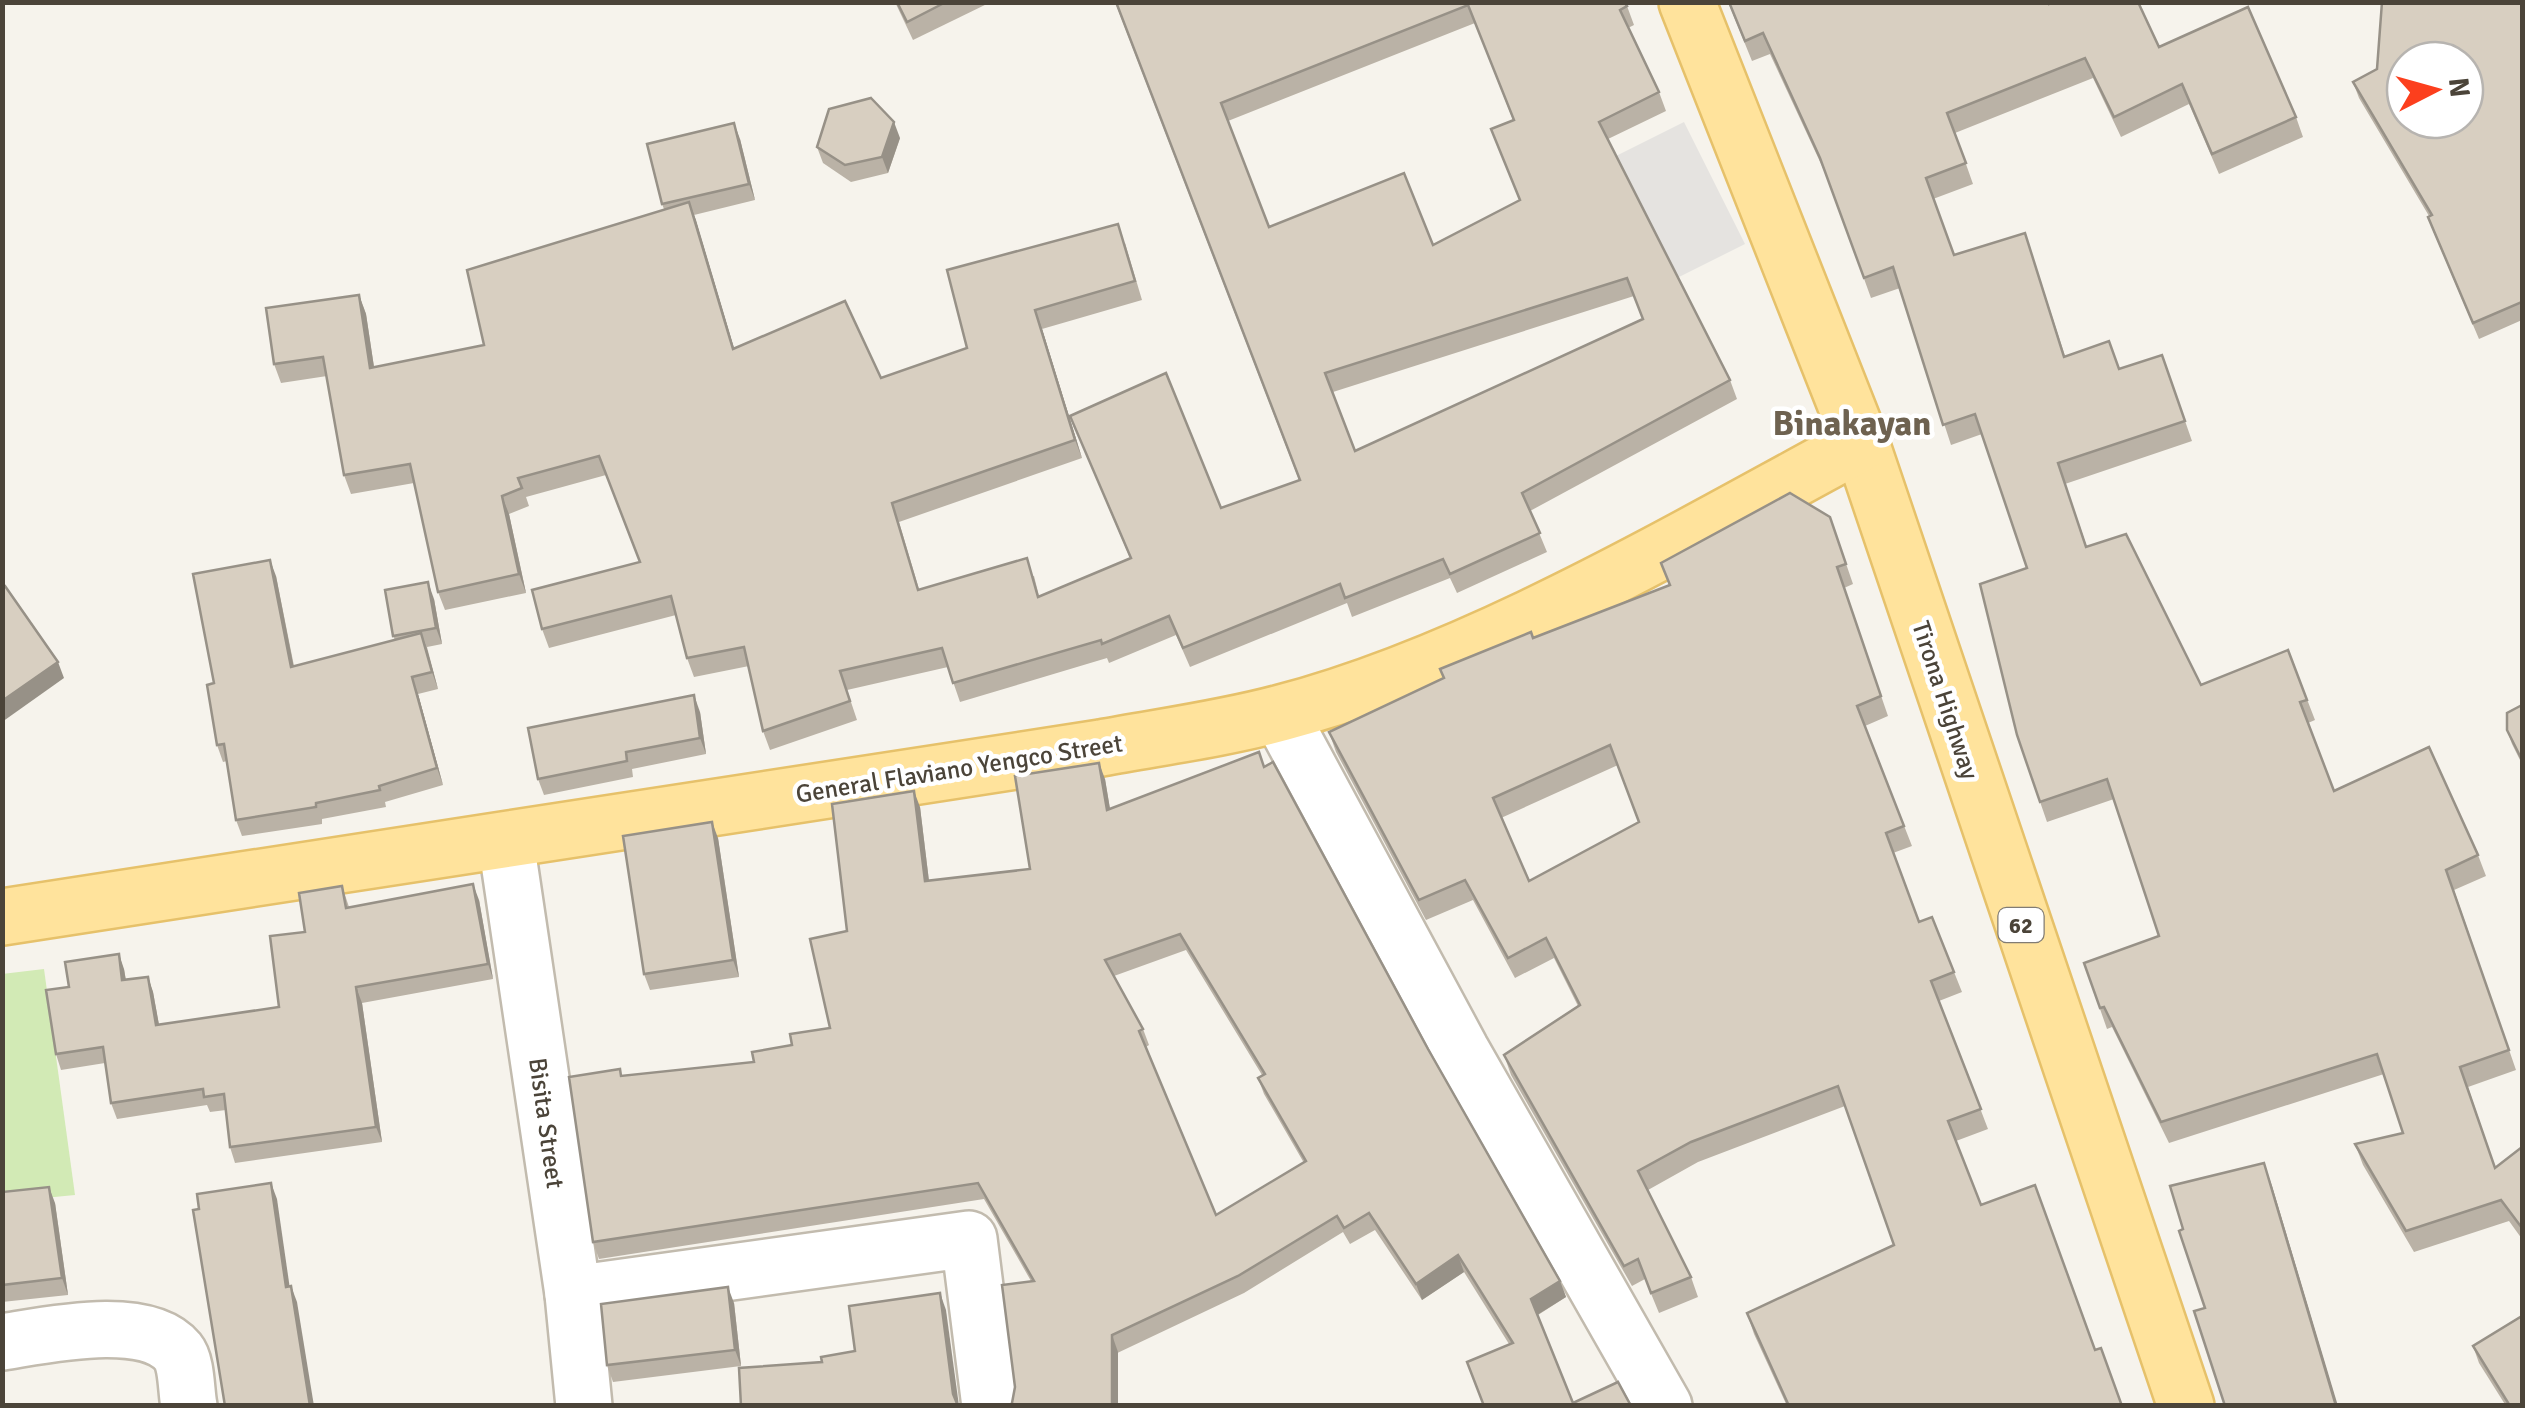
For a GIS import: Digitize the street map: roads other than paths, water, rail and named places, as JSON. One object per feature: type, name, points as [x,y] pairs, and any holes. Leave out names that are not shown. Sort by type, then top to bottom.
[{"type":"main road","name":"Tirona Highway","points":[[1687,2],[1861,443],[2186,1406]]},
{"type":"main road","name":"General Flaviano Yengco Street","points":[[2,917],[1101,748],[1280,714],[1433,658],[1551,605],[1861,443]]},
{"type":"street","points":[[1280,714],[1461,1050],[1664,1406]]},
{"type":"street","name":"Bisita Street","points":[[506,842],[573,1294],[584,1406]]},
{"type":"street","points":[[573,1294],[969,1240],[990,1406]]},
{"type":"street","points":[[2,1342],[125,1329],[160,1337],[180,1354],[189,1406]]},
{"type":"district","name":"Binakayan","points":[[1852,423]]}]
